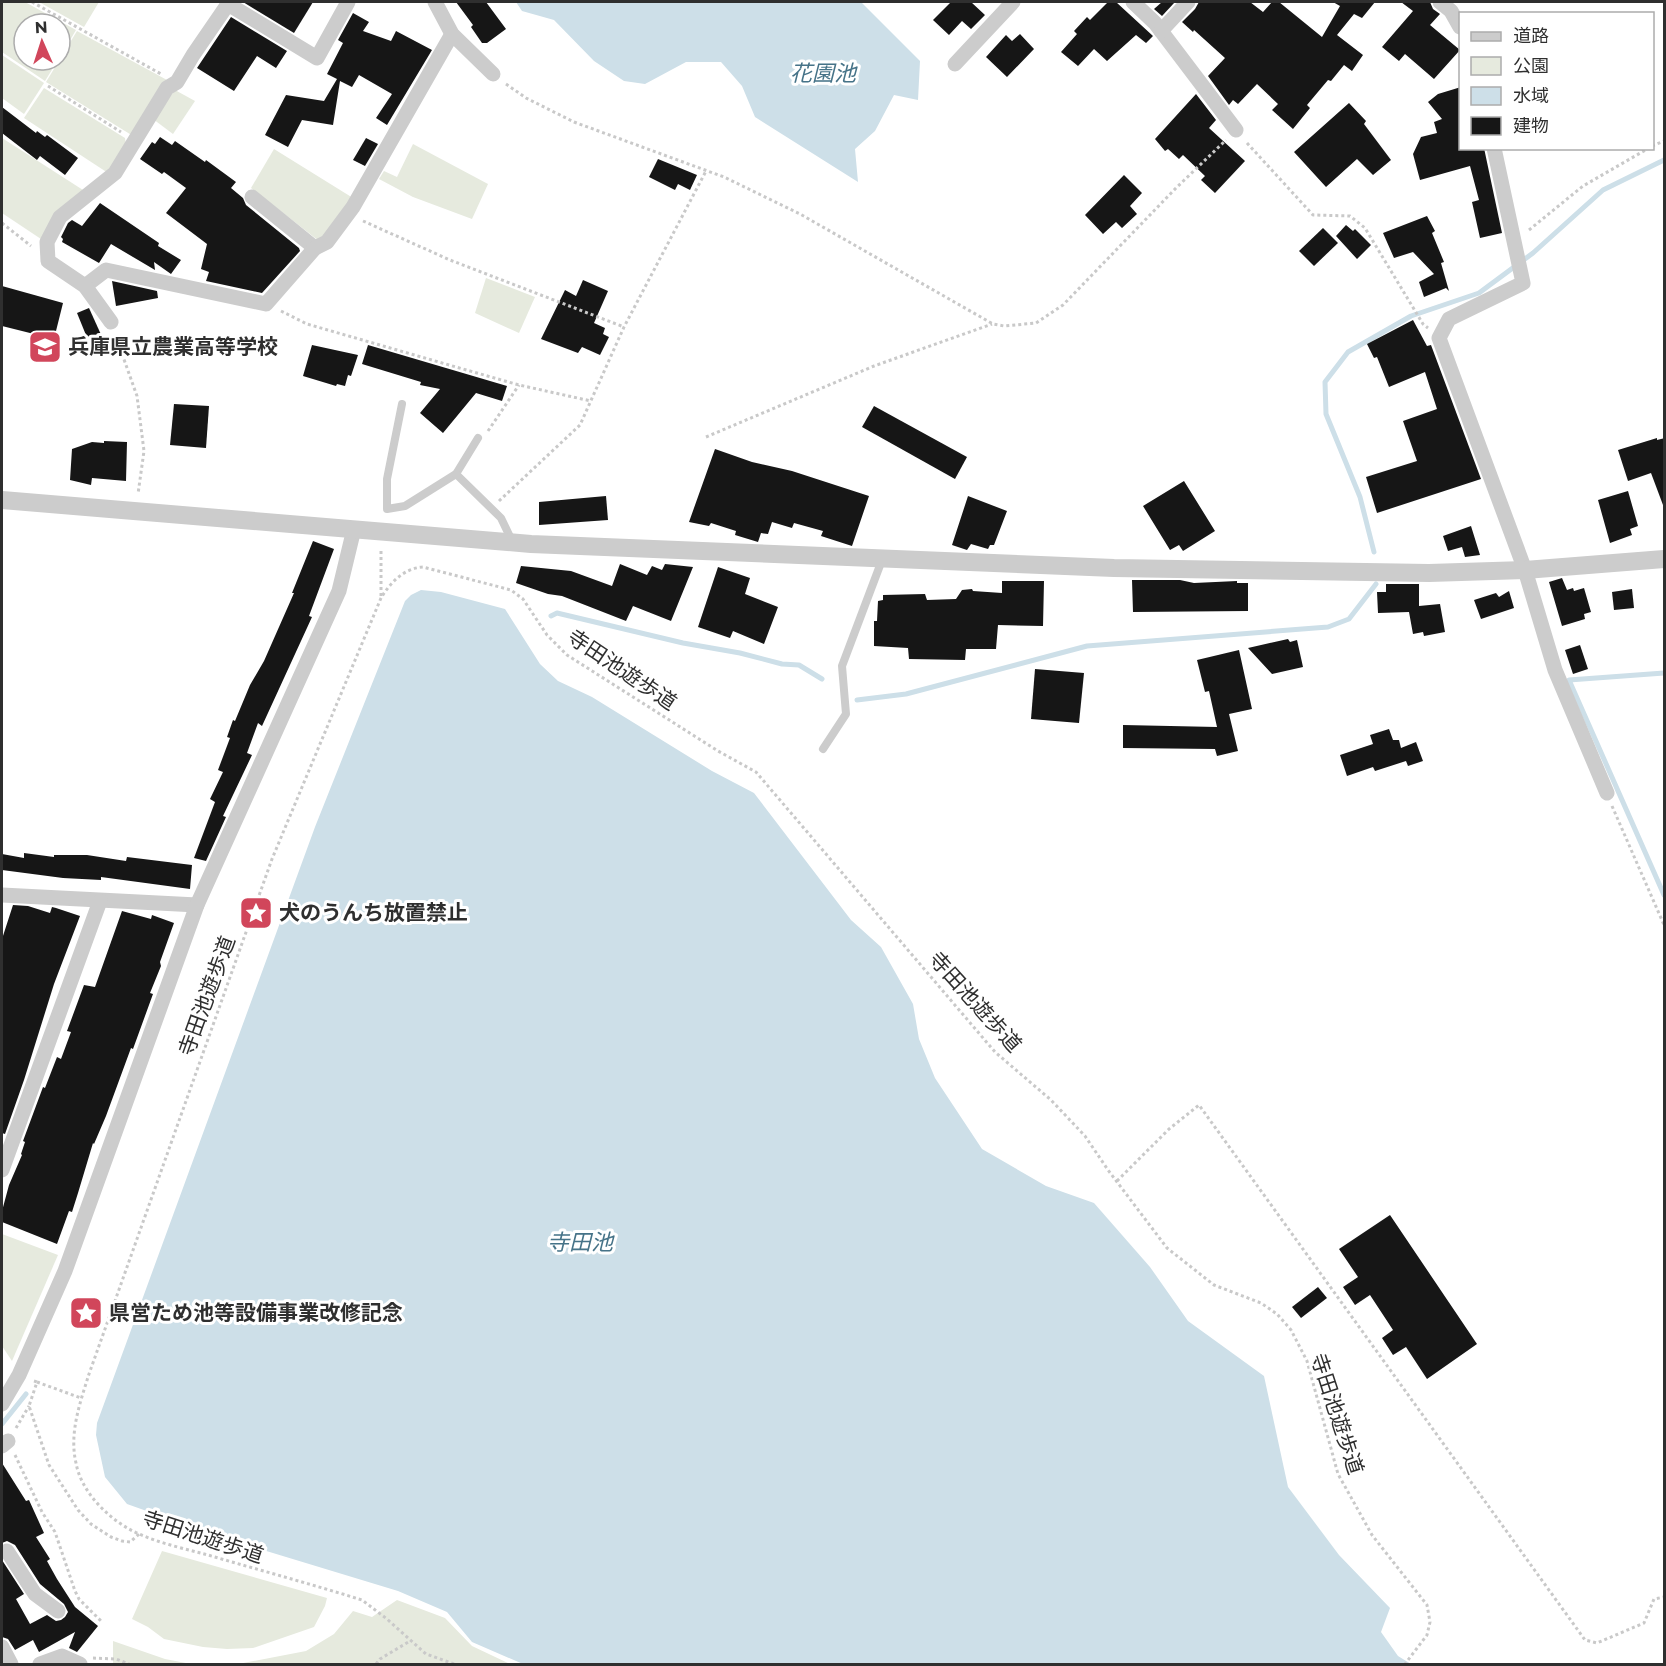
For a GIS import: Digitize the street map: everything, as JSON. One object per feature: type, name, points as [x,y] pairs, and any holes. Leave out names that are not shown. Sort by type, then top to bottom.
[{"type":"street","points":[[111,322],[85,286],[48,261],[47,242],[60,217],[115,172],[167,88],[177,82],[228,4],[317,58],[348,2]]},
{"type":"street","points":[[435,2],[452,34],[493,74]]},
{"type":"street","points":[[955,64],[1013,2]]},
{"type":"street","points":[[1133,2],[1161,32],[1236,130]]},
{"type":"street","points":[[1161,32],[1188,2]]},
{"type":"street","points":[[1440,2],[1451,11],[1459,24]]},
{"type":"street","points":[[85,286],[106,270],[266,304],[315,248],[327,242],[348,214],[452,34]]},
{"type":"street","points":[[1494,150],[1523,283],[1449,319],[1440,338],[1525,570],[1555,670],[1607,793]]},
{"type":"street","points":[[252,197],[315,248]]},
{"type":"street","points":[[2,500],[513,542],[1114,568],[1429,573],[1525,570],[1665,559]]},
{"type":"street","points":[[2,1404],[19,1375],[64,1271],[197,905],[339,591],[354,529]]},
{"type":"street","points":[[2,898],[197,905]]},
{"type":"street","points":[[2,1170],[100,901]]},
{"type":"street","points":[[8,1550],[35,1594],[58,1611]]},
{"type":"street","points":[[2,1647],[11,1665]]},
{"type":"street","points":[[40,1665],[62,1656],[80,1664]]},
{"type":"lane","points":[[402,404],[387,479],[387,509],[405,506],[456,474],[478,438]]},
{"type":"lane","points":[[456,474],[501,518],[513,542]]},
{"type":"lane","points":[[823,749],[846,714],[842,666],[883,559]]},
{"type":"path","points":[[32,2],[177,82]]},
{"type":"path","points":[[493,74],[526,98],[574,122],[724,177],[800,214],[993,324],[1004,326],[1036,323],[1064,305],[1176,188],[1236,130],[1314,214],[1350,216],[1365,228],[1423,324]]},
{"type":"path","points":[[48,86],[113,126],[127,137],[132,146]]},
{"type":"path","points":[[1514,242],[1583,186],[1646,150]]},
{"type":"path","points":[[491,508],[542,460],[573,435],[580,426],[624,327],[706,171]]},
{"type":"path","points":[[348,214],[450,260],[624,327]]},
{"type":"path","points":[[2,223],[48,261]]},
{"type":"path","points":[[266,304],[307,324],[519,386],[591,401]]},
{"type":"path","points":[[111,322],[137,396],[144,451],[136,511]]},
{"type":"path","points":[[706,437],[874,366],[993,324]]},
{"type":"path","points":[[478,438],[484,436],[519,386]]},
{"type":"path","points":[[381,531],[381,598]]},
{"type":"path","name":"寺田池遊歩道","points":[[454,1665],[426,1654],[362,1600],[139,1534],[105,1512],[86,1487],[76,1466],[72,1443],[81,1398],[272,859],[381,598],[390,584],[412,567],[423,567],[511,590],[523,599],[547,634],[567,656],[718,751],[756,772],[995,1052],[1051,1100],[1085,1136],[1167,1248],[1214,1285],[1261,1303],[1277,1314],[1291,1330],[1307,1361],[1338,1474],[1372,1535],[1427,1605],[1430,1616],[1429,1629],[1424,1641],[1405,1665]]},
{"type":"path","points":[[1607,793],[1665,925]]},
{"type":"path","points":[[1117,1181],[1169,1129],[1199,1105],[1585,1640],[1597,1643],[1644,1623],[1654,1599],[1665,1597]]},
{"type":"path","points":[[19,1375],[81,1398]]},
{"type":"path","points":[[37,1382],[29,1406],[6,1446],[15,1453],[42,1512],[55,1532],[79,1599],[102,1622]]},
{"type":"path","points":[[29,1406],[49,1465],[78,1510],[92,1524],[122,1542],[130,1542],[139,1534]]},
{"type":"path","points":[[376,1665],[380,1659],[410,1641]]},
{"type":"path","points":[[80,1664],[87,1658],[101,1657],[116,1659],[129,1665]]},
{"type":"green space","points":[[2,2],[25,2],[43,12],[12,12],[12,59],[2,52]]},
{"type":"green space","points":[[39,2],[99,2],[84,27],[72,20],[72,12],[57,12]]},
{"type":"green space","points":[[77,31],[167,80],[133,136],[46,82],[52,72],[72,72],[72,39]]},
{"type":"green space","points":[[2,55],[12,62],[12,72],[28,72],[44,83],[24,114],[2,98]]},
{"type":"green space","points":[[32,72],[51,72],[45,81]]},
{"type":"green space","points":[[44,88],[125,138],[126,145],[108,173],[24,118]]},
{"type":"green space","points":[[175,90],[195,101],[173,134],[153,119]]},
{"type":"green space","points":[[2,138],[83,190],[44,241],[2,213]]},
{"type":"green space","points":[[413,144],[488,184],[472,219],[413,197],[379,179],[384,171],[397,177]]},
{"type":"green space","points":[[274,149],[353,198],[319,241],[251,188]]},
{"type":"green space","points":[[486,278],[535,297],[519,333],[475,313]]},
{"type":"green space","points":[[2,1234],[58,1255],[12,1361],[2,1346]]},
{"type":"green space","points":[[162,1551],[327,1598],[325,1606],[314,1627],[253,1648],[203,1647],[164,1639],[132,1619]]},
{"type":"green space","points":[[397,1600],[445,1618],[472,1646],[510,1664],[238,1664],[306,1651],[334,1634],[353,1611],[372,1617]]},
{"type":"green space","points":[[113,1641],[165,1659],[191,1664],[113,1664]]},
{"type":"water","name":"花園池","points":[[516,2],[861,2],[920,61],[918,100],[894,95],[875,131],[855,149],[858,182],[755,117],[742,86],[721,62],[686,62],[645,84],[624,81],[594,61],[554,20],[522,11]]},
{"type":"water","name":"寺田池","points":[[421,590],[441,592],[505,609],[540,664],[558,681],[592,697],[712,771],[754,793],[851,920],[881,947],[913,1004],[919,1039],[935,1078],[982,1149],[1046,1186],[1094,1203],[1150,1267],[1188,1321],[1264,1376],[1288,1487],[1339,1555],[1390,1608],[1381,1632],[1398,1656],[1411,1664],[523,1664],[472,1642],[447,1612],[398,1591],[214,1535],[127,1504],[105,1477],[96,1435],[97,1423],[315,827],[405,601]]},
{"type":"building","points":[[243,2],[313,2],[294,33]]},
{"type":"building","points":[[456,2],[486,2],[506,29],[487,43],[482,43],[471,27],[473,25]]},
{"type":"building","points":[[951,2],[971,2],[985,15],[971,29],[962,21],[949,35],[933,20]]},
{"type":"building","points":[[1108,2],[1116,2],[1153,36],[1146,43],[1136,35],[1107,61],[1094,49],[1078,66],[1061,52],[1077,34],[1074,31],[1087,17],[1090,20]]},
{"type":"building","points":[[1162,2],[1175,2],[1162,16],[1154,9]]},
{"type":"building","points":[[1199,2],[1250,2],[1263,12],[1272,2],[1279,2],[1322,37],[1340,6],[1333,2],[1375,2],[1362,18],[1354,14],[1337,35],[1363,55],[1352,71],[1344,65],[1331,81],[1328,80],[1307,105],[1310,108],[1293,129],[1272,110],[1278,104],[1257,84],[1238,104],[1233,100],[1229,105],[1208,76],[1225,58],[1182,22]]},
{"type":"building","points":[[1401,2],[1430,2],[1433,9],[1440,14],[1430,25],[1459,49],[1434,79],[1405,54],[1399,61],[1382,47],[1413,11]]},
{"type":"building","points":[[353,13],[369,22],[363,31],[391,41],[396,31],[432,50],[387,125],[376,118],[392,94],[359,75],[352,87],[340,81],[333,125],[302,120],[288,147],[265,135],[286,95],[324,101],[337,79],[327,74],[343,43],[338,40]]},
{"type":"building","points":[[231,17],[287,51],[276,68],[257,56],[234,91],[197,68]]},
{"type":"building","points":[[1020,34],[1034,49],[1007,77],[986,57],[1006,35],[1012,41]]},
{"type":"building","points":[[1459,88],[1459,150],[1484,150],[1502,233],[1480,238],[1472,202],[1479,200],[1470,166],[1420,180],[1413,154],[1421,137],[1437,133],[1434,122],[1442,119],[1428,102],[1438,94]]},
{"type":"building","points":[[1196,94],[1216,120],[1209,128],[1245,161],[1215,193],[1201,180],[1205,176],[1183,155],[1179,159],[1168,149],[1165,151],[1155,139]]},
{"type":"building","points":[[1349,103],[1366,121],[1364,124],[1391,160],[1373,175],[1357,159],[1326,187],[1294,152]]},
{"type":"building","points":[[2,107],[36,133],[37,131],[45,137],[47,135],[78,158],[65,175],[40,156],[37,160],[2,133]]},
{"type":"building","points":[[160,137],[172,145],[175,141],[236,182],[231,188],[243,198],[246,205],[299,248],[300,251],[262,293],[206,281],[209,272],[201,269],[207,244],[166,213],[186,188],[164,172],[162,174],[140,159],[152,142],[155,144]]},
{"type":"building","points":[[366,138],[378,144],[365,166],[353,160]]},
{"type":"building","points":[[658,159],[697,175],[690,190],[678,184],[675,190],[649,177]]},
{"type":"building","points":[[1124,175],[1142,193],[1130,206],[1137,214],[1122,228],[1116,222],[1103,234],[1085,215]]},
{"type":"building","points":[[100,203],[181,260],[171,274],[154,262],[155,270],[111,244],[99,263],[62,242],[61,237],[68,223],[72,220],[82,226]]},
{"type":"building","points":[[1427,216],[1435,231],[1432,233],[1444,262],[1441,263],[1449,291],[1446,288],[1424,297],[1419,282],[1434,274],[1413,252],[1394,258],[1383,233]]},
{"type":"building","points":[[1346,225],[1353,231],[1355,229],[1371,245],[1357,259],[1336,236]]},
{"type":"building","points":[[1323,228],[1338,243],[1314,266],[1299,251]]},
{"type":"building","points":[[583,280],[608,291],[594,323],[605,328],[603,334],[609,337],[600,355],[582,347],[578,353],[541,339],[565,290],[576,296]]},
{"type":"building","points":[[112,281],[157,291],[158,298],[116,306]]},
{"type":"building","points":[[2,286],[63,303],[54,339],[2,326]]},
{"type":"building","points":[[89,308],[103,339],[90,345],[77,313]]},
{"type":"building","points":[[1413,320],[1427,346],[1431,345],[1481,479],[1377,513],[1366,477],[1417,461],[1403,421],[1437,409],[1425,372],[1389,387],[1377,357],[1374,358],[1367,344]]},
{"type":"building","points":[[312,345],[358,355],[345,386],[337,384],[336,386],[303,376]]},
{"type":"building","points":[[368,345],[507,386],[502,401],[476,393],[443,433],[420,413],[440,389],[420,385],[421,382],[362,364]]},
{"type":"building","points":[[174,404],[209,406],[206,448],[170,445]]},
{"type":"building","points":[[874,406],[967,457],[955,479],[862,427]]},
{"type":"building","points":[[1657,438],[1657,440],[1665,438],[1665,504],[1663,505],[1651,473],[1628,481],[1618,450]]},
{"type":"building","points":[[104,441],[127,442],[126,481],[92,478],[91,485],[70,480],[72,449],[92,442],[104,443]]},
{"type":"building","points":[[715,449],[869,496],[852,546],[821,536],[823,531],[794,523],[792,528],[772,522],[768,534],[761,533],[758,542],[735,535],[736,531],[711,523],[709,526],[689,522]]},
{"type":"building","points":[[1184,481],[1215,531],[1183,551],[1179,545],[1170,550],[1143,506]]},
{"type":"building","points":[[1628,491],[1638,526],[1630,529],[1632,535],[1610,543],[1598,500]]},
{"type":"building","points":[[606,496],[608,520],[539,525],[539,502]]},
{"type":"building","points":[[968,496],[1007,511],[994,545],[990,545],[988,549],[971,544],[967,550],[952,545]]},
{"type":"building","points":[[1471,526],[1480,555],[1465,557],[1462,547],[1448,551],[1443,536]]},
{"type":"building","points":[[313,541],[334,549],[309,616],[312,617],[262,726],[258,723],[247,753],[252,755],[223,816],[226,817],[206,861],[194,858],[215,802],[210,799],[223,772],[218,770],[230,738],[227,737],[233,720],[235,721],[250,685],[264,661],[294,593],[292,593]]},
{"type":"building","points":[[620,564],[647,575],[652,566],[662,570],[665,564],[693,567],[671,621],[633,606],[626,621],[562,596],[548,594],[516,583],[521,566],[571,571],[612,586]]},
{"type":"building","points":[[718,567],[750,578],[745,594],[778,607],[764,644],[733,631],[730,638],[698,627]]},
{"type":"building","points":[[1562,578],[1567,590],[1573,588],[1574,591],[1584,588],[1591,612],[1584,614],[1585,619],[1562,626],[1549,582]]},
{"type":"building","points":[[1132,580],[1248,583],[1248,611],[1133,612]]},
{"type":"building","points":[[1002,581],[1044,581],[1043,626],[998,625],[996,649],[966,649],[965,660],[909,659],[908,648],[874,646],[874,621],[877,621],[878,601],[883,600],[883,595],[925,594],[927,600],[956,599],[962,590],[1002,593]]},
{"type":"building","points":[[1386,584],[1419,584],[1419,606],[1440,604],[1445,632],[1424,636],[1423,632],[1413,634],[1409,612],[1378,613],[1377,592],[1386,592]]},
{"type":"building","points":[[1632,589],[1634,608],[1614,610],[1612,592]]},
{"type":"building","points":[[1509,591],[1514,608],[1481,619],[1474,600],[1496,593],[1499,597]]},
{"type":"building","points":[[1288,639],[1290,642],[1297,640],[1303,667],[1272,674],[1248,648]]},
{"type":"building","points":[[1580,645],[1588,669],[1573,674],[1565,650]]},
{"type":"building","points":[[1239,650],[1252,709],[1229,714],[1238,751],[1217,756],[1215,749],[1123,748],[1123,725],[1217,727],[1209,691],[1205,692],[1197,660]]},
{"type":"building","points":[[1035,669],[1084,673],[1079,723],[1031,719]]},
{"type":"building","points":[[1389,729],[1393,740],[1399,740],[1401,748],[1416,742],[1423,761],[1408,766],[1406,761],[1375,771],[1373,767],[1347,776],[1340,755],[1373,744],[1370,735]]},
{"type":"building","points":[[24,853],[54,857],[54,855],[87,855],[126,861],[127,857],[192,865],[190,889],[101,877],[101,880],[63,878],[2,870],[2,854],[24,858]]},
{"type":"building","points":[[13,905],[28,906],[50,913],[52,907],[80,916],[54,984],[5,1134],[2,1133],[2,939]]},
{"type":"building","points":[[122,911],[151,919],[152,915],[174,923],[150,993],[153,994],[133,1049],[131,1048],[106,1116],[93,1143],[72,1212],[69,1211],[57,1244],[2,1222],[2,1211],[9,1185],[22,1155],[25,1142],[23,1141],[43,1087],[45,1088],[57,1057],[61,1059],[71,1032],[67,1031],[84,985],[95,987]]},
{"type":"building","points":[[1390,1215],[1477,1344],[1427,1379],[1406,1347],[1393,1355],[1382,1338],[1393,1330],[1370,1295],[1355,1305],[1343,1287],[1358,1277],[1339,1249]]},
{"type":"building","points":[[1318,1287],[1327,1298],[1301,1318],[1292,1307]]},
{"type":"building","points":[[2,1463],[26,1501],[29,1500],[44,1533],[36,1537],[50,1559],[47,1561],[57,1579],[75,1607],[98,1626],[77,1652],[69,1648],[75,1632],[39,1652],[33,1640],[15,1650],[8,1639],[2,1637],[2,1560],[24,1594],[16,1599],[30,1624],[47,1615],[56,1621],[61,1620],[68,1612],[64,1604],[40,1584],[15,1545],[7,1541],[2,1543]]},
{"type":"waterway","points":[[1374,552],[1360,497],[1326,414],[1325,382],[1348,352],[1411,316],[1479,293],[1533,253],[1603,190],[1664,160]]},
{"type":"waterway","points":[[857,700],[906,694],[1087,646],[1328,627],[1349,619],[1376,584]]},
{"type":"waterway","points":[[551,616],[557,613],[683,643],[740,653],[782,664],[799,665],[822,679]]},
{"type":"waterway","points":[[1664,673],[1569,680],[1664,895]]},
{"type":"waterway","points":[[2,1424],[26,1394]]},
{"type":"place","name":"兵庫県立農業高等学校","points":[[45,347]]},
{"type":"place","name":"犬のうんち放置禁止","points":[[256,913]]},
{"type":"place","name":"県営ため池等設備事業改修記念","points":[[86,1313]]}]
